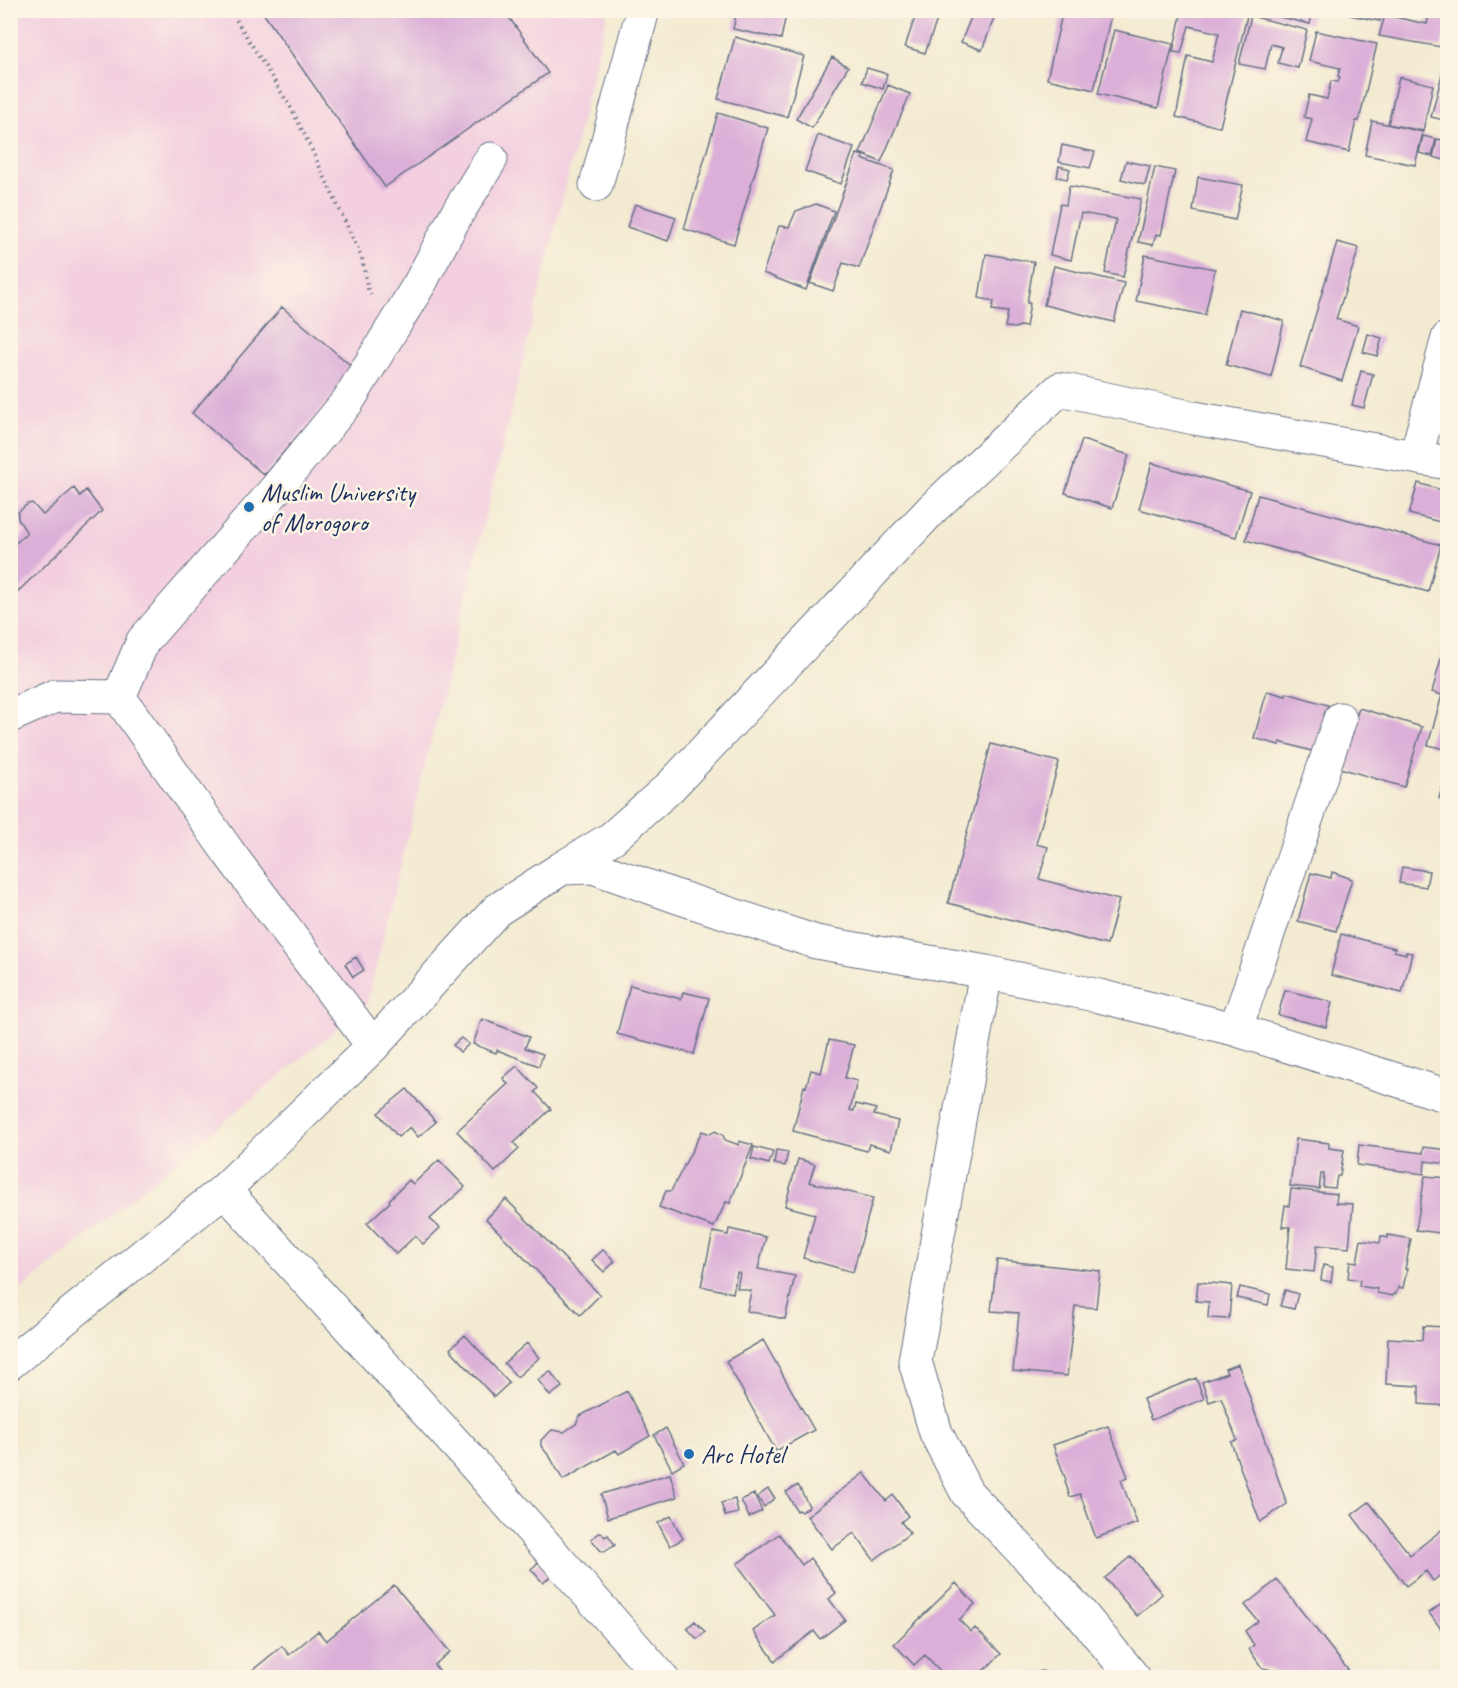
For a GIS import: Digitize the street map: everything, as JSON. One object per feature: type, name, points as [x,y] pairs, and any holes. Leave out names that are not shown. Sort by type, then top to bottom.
[{"type":"street","points":[[596,185],[643,10]]},
{"type":"street","points":[[119,697],[143,641],[265,502],[348,400],[420,283],[455,217],[491,159]]},
{"type":"street","points":[[1416,456],[1448,338]]},
{"type":"street","points":[[10,1363],[224,1190],[374,1046],[497,910],[612,838],[670,787],[933,508],[1060,389],[1194,418],[1448,463]]},
{"type":"street","points":[[10,716],[55,696],[119,697]]},
{"type":"street","points":[[119,697],[229,852],[374,1046]]},
{"type":"street","points":[[1234,1029],[1340,719]]},
{"type":"street","points":[[562,868],[593,867],[816,942],[986,972],[1099,996],[1234,1029],[1448,1096]]},
{"type":"street","points":[[986,972],[915,1361],[936,1432],[967,1493],[1077,1609],[1134,1677]]},
{"type":"street","points":[[224,1190],[465,1454],[662,1677]]},
{"type":"path","points":[[230,10],[291,108],[362,258],[368,290],[391,330]]},
{"type":"path","points":[[10,250],[20,262]]},
{"type":"shaded area","name":"Muslim University of Morogoro","points":[[11,11],[608,11],[367,1004],[11,1298]]},
{"type":"building","points":[[261,10],[504,10],[548,73],[385,187]]},
{"type":"building","points":[[737,10],[787,10],[781,39],[733,29]]},
{"type":"building","points":[[974,10],[997,10],[982,50],[961,42]]},
{"type":"building","points":[[1063,10],[1112,10],[1094,90],[1047,79]]},
{"type":"building","points":[[1182,10],[1222,10],[1247,16],[1220,127],[1176,117],[1188,56],[1212,62],[1219,33],[1189,26],[1181,53],[1173,52]]},
{"type":"building","points":[[1263,10],[1313,10],[1310,24],[1262,13]]},
{"type":"building","points":[[1350,10],[1382,10],[1380,21],[1349,15]]},
{"type":"building","points":[[1430,10],[1448,10],[1448,23],[1441,47],[1379,36],[1385,15],[1427,24]]},
{"type":"building","points":[[917,11],[938,17],[925,53],[905,47]]},
{"type":"building","points":[[1251,16],[1307,30],[1298,68],[1278,63],[1282,47],[1271,44],[1265,69],[1239,64]]},
{"type":"building","points":[[1114,30],[1173,44],[1158,108],[1098,94]]},
{"type":"building","points":[[1316,31],[1377,44],[1359,121],[1356,121],[1349,152],[1306,142],[1312,119],[1304,117],[1309,95],[1327,99],[1331,81],[1338,82],[1340,77],[1338,76],[1340,68],[1309,61]]},
{"type":"building","points":[[735,37],[804,56],[787,117],[718,99]]},
{"type":"building","points":[[1448,55],[1448,121],[1431,117]]},
{"type":"building","points":[[832,57],[848,67],[812,128],[796,119]]},
{"type":"building","points":[[867,68],[887,74],[883,89],[862,82]]},
{"type":"building","points":[[1399,77],[1433,85],[1423,131],[1388,124]]},
{"type":"building","points":[[888,85],[910,94],[881,162],[860,153]]},
{"type":"building","points":[[718,113],[768,128],[734,244],[684,229]]},
{"type":"building","points":[[1372,121],[1423,132],[1415,165],[1365,155]]},
{"type":"building","points":[[818,135],[854,148],[841,184],[805,171]]},
{"type":"building","points":[[1423,136],[1436,139],[1432,156],[1419,153]]},
{"type":"building","points":[[1437,139],[1448,141],[1448,161],[1433,157]]},
{"type":"building","points":[[1062,145],[1095,152],[1090,168],[1059,162]]},
{"type":"building","points":[[857,154],[864,156],[862,159],[894,170],[859,268],[843,263],[833,291],[810,283]]},
{"type":"building","points":[[1126,161],[1150,166],[1145,185],[1121,179]]},
{"type":"building","points":[[1059,166],[1070,169],[1067,179],[1057,177]]},
{"type":"building","points":[[1155,167],[1175,171],[1161,235],[1156,234],[1153,245],[1138,242]]},
{"type":"building","points":[[1198,177],[1243,185],[1235,220],[1193,211]]},
{"type":"building","points":[[1069,186],[1141,199],[1123,277],[1105,273],[1116,219],[1081,213],[1071,260],[1050,255],[1060,204],[1066,205]]},
{"type":"building","points":[[635,204],[676,217],[668,241],[627,227]]},
{"type":"building","points":[[816,204],[834,211],[806,290],[763,273],[779,226],[789,227],[796,211]]},
{"type":"building","points":[[1337,242],[1359,248],[1336,319],[1358,326],[1342,381],[1300,367]]},
{"type":"building","points":[[986,254],[1034,262],[1027,303],[1030,303],[1026,327],[1005,327],[1008,312],[992,310],[994,301],[979,298]]},
{"type":"building","points":[[1145,255],[1215,269],[1205,315],[1136,301]]},
{"type":"building","points":[[1054,266],[1124,283],[1114,322],[1044,305]]},
{"type":"building","points":[[282,307],[355,369],[264,475],[192,413]]},
{"type":"building","points":[[1240,309],[1284,321],[1271,377],[1226,365]]},
{"type":"building","points":[[1368,334],[1382,338],[1377,356],[1363,352]]},
{"type":"building","points":[[1361,371],[1373,374],[1364,408],[1352,405]]},
{"type":"building","points":[[1082,440],[1129,455],[1112,508],[1065,493]]},
{"type":"building","points":[[1152,463],[1250,491],[1236,537],[1139,509]]},
{"type":"building","points":[[1418,483],[1448,492],[1448,524],[1409,514]]},
{"type":"building","points":[[74,488],[80,496],[86,490],[102,511],[10,599],[10,548],[27,533],[18,519],[18,512],[32,503],[43,515]]},
{"type":"building","points":[[1258,495],[1441,545],[1428,592],[1246,540]]},
{"type":"building","points":[[1447,636],[1448,750],[1428,745],[1442,695],[1432,692]]},
{"type":"building","points":[[1267,691],[1286,696],[1287,693],[1328,705],[1315,752],[1280,742],[1279,745],[1254,738]]},
{"type":"building","points":[[1359,708],[1422,727],[1404,787],[1340,768]]},
{"type":"building","points":[[991,744],[1059,762],[1036,844],[1048,847],[1039,879],[1119,900],[1107,945],[948,903]]},
{"type":"building","points":[[1445,778],[1448,779],[1448,800],[1439,798]]},
{"type":"building","points":[[1402,867],[1429,871],[1426,887],[1399,883]]},
{"type":"building","points":[[1332,872],[1352,879],[1336,931],[1298,921],[1311,873],[1331,878]]},
{"type":"building","points":[[1341,934],[1395,948],[1394,951],[1412,953],[1402,993],[1331,975]]},
{"type":"building","points":[[356,957],[364,970],[353,977],[345,964]]},
{"type":"building","points":[[630,985],[681,999],[683,992],[709,998],[694,1054],[617,1034]]},
{"type":"building","points":[[1285,990],[1332,1002],[1326,1027],[1278,1015]]},
{"type":"building","points":[[482,1019],[529,1037],[525,1048],[543,1054],[539,1066],[497,1050],[496,1053],[473,1044]]},
{"type":"building","points":[[461,1038],[469,1044],[460,1052],[453,1045]]},
{"type":"building","points":[[829,1040],[854,1045],[845,1078],[857,1081],[850,1110],[854,1111],[856,1104],[876,1109],[874,1115],[898,1121],[891,1150],[869,1144],[867,1151],[793,1131],[804,1086],[806,1087],[811,1070],[821,1073]]},
{"type":"building","points":[[517,1066],[538,1088],[535,1092],[551,1109],[514,1143],[519,1149],[495,1172],[457,1131],[508,1084],[503,1078]]},
{"type":"building","points":[[407,1089],[436,1122],[418,1137],[410,1127],[398,1137],[378,1113]]},
{"type":"building","points":[[702,1131],[710,1134],[715,1131],[723,1135],[725,1140],[739,1145],[739,1141],[753,1145],[730,1203],[726,1202],[714,1227],[659,1207],[666,1191],[671,1191]]},
{"type":"building","points":[[1296,1139],[1329,1143],[1329,1148],[1344,1150],[1340,1176],[1337,1176],[1335,1188],[1323,1187],[1324,1174],[1321,1174],[1319,1189],[1290,1186]]},
{"type":"building","points":[[1359,1145],[1423,1153],[1424,1147],[1448,1150],[1448,1164],[1425,1161],[1424,1174],[1357,1165]]},
{"type":"building","points":[[754,1147],[773,1152],[769,1164],[751,1159]]},
{"type":"building","points":[[776,1150],[788,1152],[785,1166],[774,1164]]},
{"type":"building","points":[[798,1159],[815,1164],[809,1182],[873,1198],[853,1272],[803,1258],[815,1214],[785,1206]]},
{"type":"building","points":[[439,1160],[465,1187],[430,1219],[440,1228],[423,1244],[415,1236],[396,1254],[367,1223],[409,1180],[413,1184]]},
{"type":"building","points":[[1425,1176],[1448,1178],[1448,1234],[1416,1230]]},
{"type":"building","points":[[1291,1189],[1337,1194],[1336,1203],[1353,1204],[1349,1248],[1317,1245],[1314,1272],[1286,1269],[1290,1227],[1282,1227],[1285,1205],[1289,1206]]},
{"type":"building","points":[[506,1199],[600,1295],[580,1315],[486,1219]]},
{"type":"building","points":[[729,1229],[766,1237],[758,1269],[795,1276],[785,1319],[747,1311],[751,1291],[737,1288],[740,1273],[737,1272],[733,1293],[701,1286],[713,1232],[728,1235]]},
{"type":"building","points":[[1388,1235],[1411,1239],[1403,1288],[1398,1287],[1393,1296],[1377,1293],[1377,1289],[1359,1286],[1360,1280],[1348,1278],[1350,1261],[1357,1262],[1361,1240],[1380,1243],[1381,1236],[1388,1238]]},
{"type":"building","points":[[603,1250],[615,1261],[604,1272],[592,1260]]},
{"type":"building","points":[[997,1260],[1100,1271],[1096,1308],[1075,1306],[1067,1376],[1013,1371],[1019,1313],[991,1311]]},
{"type":"building","points":[[1323,1265],[1333,1267],[1331,1282],[1321,1280]]},
{"type":"building","points":[[1198,1282],[1232,1285],[1229,1319],[1208,1318],[1209,1302],[1196,1301]]},
{"type":"building","points":[[1240,1287],[1270,1294],[1268,1305],[1237,1298]]},
{"type":"building","points":[[1285,1290],[1298,1294],[1294,1309],[1280,1306]]},
{"type":"building","points":[[1423,1326],[1448,1327],[1448,1406],[1419,1404],[1419,1386],[1386,1384],[1388,1338],[1422,1340]]},
{"type":"building","points":[[465,1335],[509,1383],[494,1397],[450,1349]]},
{"type":"building","points":[[763,1340],[814,1430],[776,1451],[726,1361]]},
{"type":"building","points":[[527,1343],[539,1358],[517,1377],[504,1363]]},
{"type":"building","points":[[1238,1364],[1287,1504],[1260,1522],[1231,1442],[1237,1440],[1221,1398],[1209,1402],[1202,1382],[1227,1373],[1225,1369]]},
{"type":"building","points":[[550,1371],[562,1387],[550,1396],[538,1380]]},
{"type":"building","points":[[1196,1378],[1204,1399],[1151,1420],[1143,1399]]},
{"type":"building","points":[[627,1391],[650,1436],[619,1454],[616,1450],[563,1480],[541,1446],[541,1440],[552,1430],[564,1432],[576,1424],[580,1416]]},
{"type":"building","points":[[1108,1426],[1128,1477],[1121,1480],[1137,1523],[1096,1538],[1080,1494],[1070,1497],[1053,1445]]},
{"type":"building","points":[[666,1428],[684,1463],[672,1470],[654,1435]]},
{"type":"building","points":[[864,1473],[886,1501],[893,1495],[908,1516],[901,1522],[910,1533],[874,1560],[854,1533],[832,1549],[807,1516]]},
{"type":"building","points":[[670,1474],[677,1497],[608,1518],[601,1494]]},
{"type":"building","points":[[798,1485],[809,1506],[801,1512],[797,1511],[786,1492]]},
{"type":"building","points":[[768,1489],[775,1498],[764,1507],[757,1497]]},
{"type":"building","points":[[754,1494],[762,1511],[749,1517],[741,1500]]},
{"type":"building","points":[[735,1499],[738,1513],[725,1516],[721,1503]]},
{"type":"building","points":[[1369,1502],[1410,1555],[1444,1528],[1448,1532],[1448,1569],[1433,1581],[1426,1571],[1406,1586],[1352,1515]]},
{"type":"building","points":[[671,1516],[683,1539],[670,1546],[658,1523]]},
{"type":"building","points":[[601,1532],[605,1537],[608,1535],[615,1545],[604,1552],[591,1539]]},
{"type":"building","points":[[779,1534],[802,1565],[810,1558],[836,1593],[829,1599],[845,1620],[820,1639],[814,1631],[775,1661],[753,1631],[775,1615],[737,1564]]},
{"type":"building","points":[[1131,1556],[1162,1594],[1137,1616],[1105,1578]]},
{"type":"building","points":[[539,1562],[551,1576],[543,1583],[531,1569]]},
{"type":"building","points":[[1277,1580],[1348,1670],[1338,1678],[1281,1678],[1272,1670],[1262,1668],[1249,1649],[1254,1645],[1245,1631],[1258,1621],[1245,1605]]},
{"type":"building","points":[[956,1583],[975,1604],[959,1620],[971,1632],[975,1628],[1001,1654],[976,1678],[956,1678],[954,1676],[947,1678],[925,1655],[914,1665],[894,1644]]},
{"type":"building","points":[[394,1585],[450,1652],[434,1665],[442,1673],[437,1678],[243,1678],[282,1646],[289,1655],[318,1631],[326,1641]]},
{"type":"building","points":[[1446,1601],[1448,1602],[1448,1638],[1429,1613]]},
{"type":"building","points":[[695,1621],[705,1632],[697,1639],[687,1628]]},
{"type":"building","points":[[1042,1671],[1048,1673],[1052,1678],[1030,1678],[1034,1673]]},
{"type":"place","name":"Muslim University of Morogoro","points":[[249,507]]},
{"type":"place","name":"Arc Hotel","points":[[689,1454]]}]
